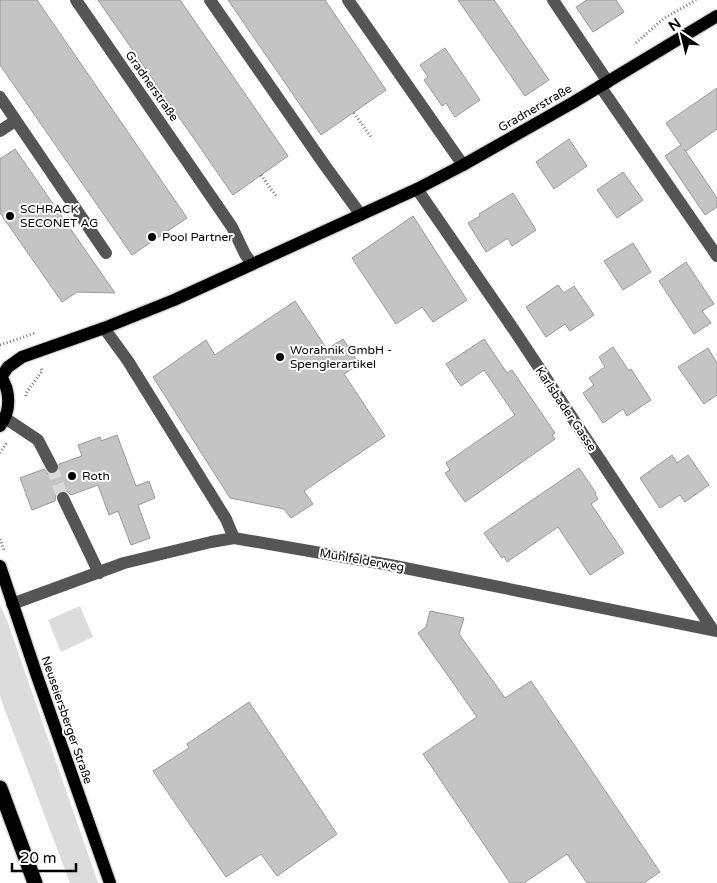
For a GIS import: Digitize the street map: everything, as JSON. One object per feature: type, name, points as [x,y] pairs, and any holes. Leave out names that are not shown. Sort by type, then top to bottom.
[{"type":"highway","points":[[0,788],[35,883]]},
{"type":"main road","name":"Gradnerstraße","points":[[3,422],[7,411],[8,397],[5,383],[1,376],[8,367],[22,357],[104,328],[174,300],[417,190],[574,102],[717,16]]},
{"type":"main road","name":"Neuseiersberger Straße","points":[[0,566],[110,883]]},
{"type":"street","name":"Gradnerstraße","points":[[76,0],[232,227],[252,264]]},
{"type":"street","points":[[210,0],[361,215]]},
{"type":"street","points":[[348,0],[463,165]]},
{"type":"street","points":[[553,0],[604,84],[717,256]]},
{"type":"street","points":[[0,97],[106,252]]},
{"type":"street","points":[[0,131],[15,121]]},
{"type":"street","name":"Karlsbader Gasse","points":[[417,190],[512,327],[715,630]]},
{"type":"street","points":[[104,328],[128,361],[226,519],[234,538]]},
{"type":"street","points":[[3,422],[38,440],[52,467]]},
{"type":"street","points":[[64,498],[99,573]]},
{"type":"street","name":"Mühlfelderweg","points":[[12,604],[134,561],[234,538],[399,567],[715,630]]},
{"type":"path","points":[[635,44],[663,20],[696,0]]},
{"type":"path","points":[[354,112],[371,137]]},
{"type":"path","points":[[260,176],[276,196]]},
{"type":"path","points":[[25,398],[26,393],[42,371]]},
{"type":"path","points":[[0,453],[4,446]]},
{"type":"shaded area","points":[[0,605],[7,620],[98,883],[70,883],[0,697]]},
{"type":"shaded area","points":[[80,606],[93,637],[61,652],[48,620]]},
{"type":"building","points":[[0,0],[37,0],[187,218],[132,255],[0,65]]},
{"type":"building","points":[[98,0],[180,0],[288,156],[233,195]]},
{"type":"building","points":[[228,0],[325,0],[386,90],[321,135]]},
{"type":"building","points":[[458,0],[494,0],[549,80],[525,96]]},
{"type":"building","points":[[587,0],[616,0],[624,12],[593,32],[576,7]]},
{"type":"building","points":[[445,48],[480,100],[455,117],[446,103],[442,106],[424,80],[428,77],[420,65]]},
{"type":"building","points":[[717,88],[717,129],[686,151],[684,149],[717,198],[717,207],[705,215],[665,156],[681,145],[666,123]]},
{"type":"building","points":[[569,139],[587,166],[554,189],[536,162]]},
{"type":"building","points":[[15,149],[115,293],[77,292],[62,302],[0,213],[0,159]]},
{"type":"building","points":[[623,172],[643,200],[617,218],[597,190]]},
{"type":"building","points":[[513,193],[536,230],[512,246],[508,238],[486,252],[468,223]]},
{"type":"building","points":[[413,216],[467,300],[433,322],[422,307],[396,324],[352,258]]},
{"type":"building","points":[[633,243],[651,272],[623,290],[604,261]]},
{"type":"building","points":[[686,262],[714,304],[702,311],[711,323],[694,334],[659,281]]},
{"type":"building","points":[[558,285],[564,293],[574,286],[594,315],[570,331],[565,324],[546,337],[526,307]]},
{"type":"building","points":[[295,301],[327,349],[343,339],[359,364],[344,374],[385,436],[304,491],[313,504],[291,518],[284,509],[230,498],[153,377],[206,340],[215,355]]},
{"type":"building","points":[[484,339],[507,373],[512,370],[555,433],[552,435],[555,439],[465,502],[445,473],[450,470],[446,463],[515,415],[484,370],[461,386],[446,364]]},
{"type":"building","points":[[613,347],[629,371],[631,369],[651,400],[627,416],[623,409],[603,423],[583,393],[594,385],[589,378],[605,367],[599,357]]},
{"type":"building","points":[[708,348],[717,363],[717,395],[704,404],[678,367]]},
{"type":"building","points":[[117,435],[136,486],[149,481],[155,498],[138,505],[150,538],[131,545],[118,511],[109,515],[98,485],[71,495],[67,491],[60,491],[56,494],[55,501],[32,510],[20,478],[44,469],[48,474],[55,474],[59,471],[59,464],[82,456],[78,445],[100,437],[101,441]]},
{"type":"building","points":[[672,455],[677,463],[688,455],[709,485],[685,502],[680,495],[660,508],[640,478]]},
{"type":"building","points":[[579,468],[598,499],[591,504],[624,553],[590,575],[558,527],[507,562],[504,556],[502,558],[484,533]]},
{"type":"building","points":[[430,611],[464,618],[459,634],[505,698],[531,681],[660,872],[644,883],[587,883],[567,854],[524,883],[510,883],[423,754],[477,717],[418,633],[426,627]]},
{"type":"building","points":[[249,702],[337,834],[277,876],[261,854],[226,877],[153,771],[189,748],[187,744]]},
{"type":"tunnel","points":[[52,467],[63,498]]},
{"type":"place","name":"SCHRACK SECONET AG","points":[[10,216]]},
{"type":"place","name":"Pool Partner","points":[[152,237]]},
{"type":"place","name":"Worahnik GmbH - Spenglerartikel","points":[[280,357]]},
{"type":"place","name":"Roth","points":[[72,476]]}]
